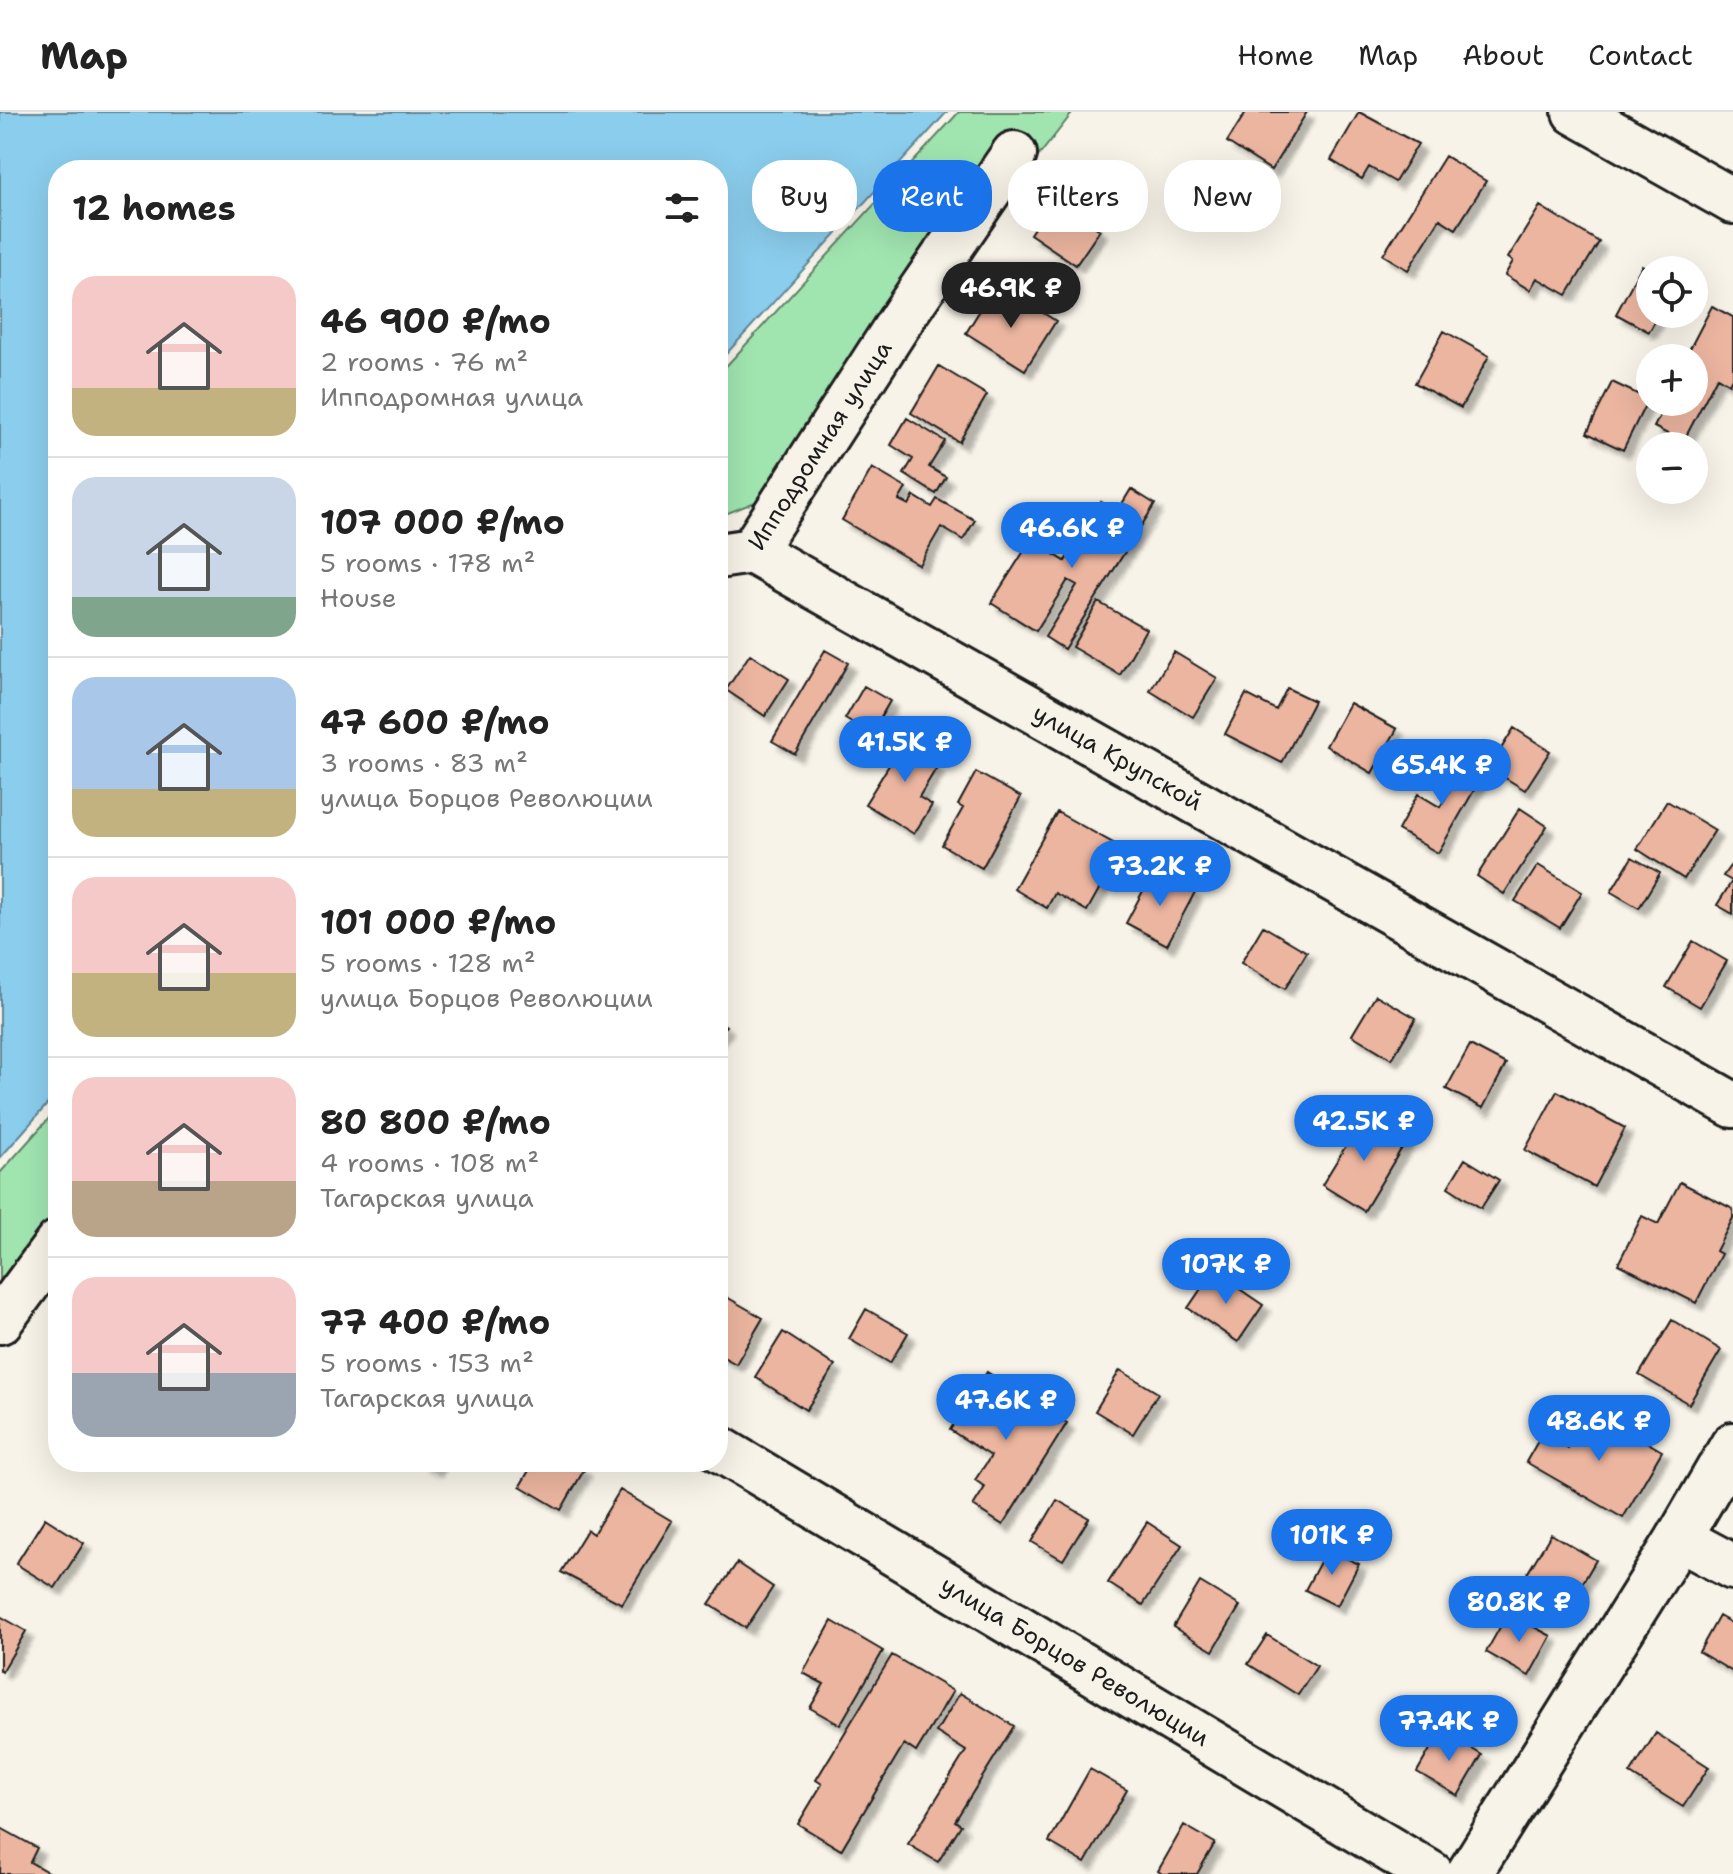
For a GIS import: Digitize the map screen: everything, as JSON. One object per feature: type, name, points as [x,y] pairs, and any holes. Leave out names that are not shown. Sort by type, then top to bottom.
[{"type":"street","points":[[1575,112],[1733,201]]},
{"type":"street","name":"Ипподромная улица","points":[[735,553],[1014,154]]},
{"type":"street","name":"улица Крупской","points":[[735,553],[1733,1105]]},
{"type":"street","points":[[0,1321],[48,1256]]},
{"type":"street","points":[[1469,1874],[1679,1538],[1733,1445]]},
{"type":"street","name":"улица Борцов Революции","points":[[728,1454],[1431,1874]]},
{"type":"street","points":[[1679,1538],[1733,1567]]},
{"type":"green space","points":[[959,112],[1073,112],[1036,160],[1008,160],[1008,195],[992,216],[992,160],[915,160]]},
{"type":"green space","points":[[873,206],[873,232],[979,232],[775,494],[728,513],[728,364],[849,232],[857,232],[857,223]]},
{"type":"green space","points":[[48,1119],[48,1235],[0,1296],[0,1173]]},
{"type":"water","points":[[0,112],[947,112],[903,160],[873,160],[873,193],[857,211],[857,160],[752,160],[752,232],[838,232],[728,352],[728,160],[48,160],[48,1103],[0,1158]]},
{"type":"building","points":[[1246,112],[1307,112],[1277,160],[1255,160],[1227,142]]},
{"type":"building","points":[[1359,112],[1418,144],[1395,182],[1369,167],[1362,179],[1331,160]]},
{"type":"building","points":[[1445,156],[1486,181],[1456,229],[1440,219],[1408,270],[1383,255]]},
{"type":"building","points":[[1540,206],[1599,242],[1567,295],[1537,278],[1530,290],[1505,275],[1513,261],[1508,258]]},
{"type":"building","points":[[1031,232],[1099,232],[1076,265]]},
{"type":"building","points":[[1636,276],[1636,325],[1616,314]]},
{"type":"building","points":[[990,294],[1019,312],[1026,302],[1056,321],[1025,370],[966,333]]},
{"type":"building","points":[[1712,306],[1733,317],[1733,376],[1729,384],[1717,377],[1708,394],[1708,344],[1692,344],[1701,328],[1708,328],[1708,314]]},
{"type":"building","points":[[1444,331],[1489,356],[1461,408],[1415,383]]},
{"type":"building","points":[[939,366],[987,395],[959,442],[911,413]]},
{"type":"building","points":[[1612,382],[1636,393],[1636,416],[1640,416],[1623,450],[1587,433]]},
{"type":"building","points":[[1660,416],[1697,416],[1688,432],[1664,432],[1654,427]]},
{"type":"building","points":[[907,418],[945,441],[929,467],[946,477],[936,494],[904,474],[913,459],[891,445]]},
{"type":"building","points":[[872,468],[906,488],[899,500],[909,505],[914,496],[932,507],[937,499],[975,520],[963,540],[941,527],[919,565],[842,520]]},
{"type":"building","points":[[1131,489],[1155,504],[1064,649],[1045,637],[1077,585],[1068,580],[1036,631],[991,603],[1031,540],[1065,561],[1101,502],[1117,512]]},
{"type":"building","points":[[1098,602],[1146,629],[1120,675],[1072,647]]},
{"type":"building","points":[[825,650],[848,663],[795,754],[772,741]]},
{"type":"building","points":[[1174,652],[1217,678],[1193,717],[1150,691]]},
{"type":"building","points":[[750,654],[789,679],[765,716],[728,691]]},
{"type":"building","points":[[864,686],[890,701],[871,734],[845,719]]},
{"type":"building","points":[[1287,688],[1314,701],[1282,763],[1225,734],[1246,694],[1276,710]]},
{"type":"building","points":[[1350,703],[1397,729],[1372,773],[1326,746]]},
{"type":"building","points":[[912,728],[933,740],[922,758],[937,767],[919,797],[932,805],[914,834],[865,804]]},
{"type":"building","points":[[1514,728],[1550,751],[1525,790],[1489,768]]},
{"type":"building","points":[[1457,755],[1485,771],[1438,853],[1398,830],[1418,794],[1440,807],[1452,786],[1442,781]]},
{"type":"building","points":[[976,772],[1021,797],[982,868],[942,845],[963,808],[958,805]]},
{"type":"building","points":[[1667,801],[1715,830],[1684,879],[1637,849]]},
{"type":"building","points":[[1520,808],[1547,826],[1504,894],[1477,876]]},
{"type":"building","points":[[1057,812],[1122,848],[1087,911],[1055,893],[1047,908],[1014,889]]},
{"type":"building","points":[[1632,857],[1660,873],[1639,908],[1611,892]]},
{"type":"building","points":[[1538,865],[1582,892],[1560,928],[1515,901]]},
{"type":"building","points":[[1730,866],[1733,868],[1733,914],[1717,905],[1732,881],[1723,876]]},
{"type":"building","points":[[1154,870],[1195,892],[1167,945],[1126,923]]},
{"type":"building","points":[[1263,926],[1307,952],[1285,989],[1241,963]]},
{"type":"building","points":[[1693,941],[1727,961],[1700,1007],[1666,987]]},
{"type":"building","points":[[1376,995],[1416,1018],[1392,1059],[1352,1035]]},
{"type":"building","points":[[1470,1045],[1506,1064],[1483,1108],[1446,1089]]},
{"type":"building","points":[[1557,1091],[1625,1128],[1594,1187],[1525,1150]]},
{"type":"building","points":[[1364,1116],[1406,1141],[1364,1211],[1322,1185]]},
{"type":"building","points":[[1465,1159],[1499,1180],[1481,1208],[1448,1187]]},
{"type":"building","points":[[1680,1182],[1733,1209],[1733,1218],[1716,1251],[1721,1254],[1696,1303],[1618,1264],[1642,1216],[1658,1224]]},
{"type":"building","points":[[1213,1271],[1263,1305],[1238,1342],[1188,1308]]},
{"type":"building","points":[[728,1298],[763,1318],[736,1364],[728,1360]]},
{"type":"building","points":[[866,1309],[908,1333],[890,1363],[849,1339]]},
{"type":"building","points":[[1672,1320],[1721,1350],[1689,1404],[1639,1375]]},
{"type":"building","points":[[783,1332],[835,1366],[806,1410],[755,1377]]},
{"type":"building","points":[[1120,1370],[1158,1393],[1133,1434],[1095,1411]]},
{"type":"building","points":[[987,1372],[1067,1423],[1003,1525],[973,1506],[985,1487],[975,1480],[991,1456],[950,1430]]},
{"type":"building","points":[[1590,1410],[1662,1451],[1623,1518],[1526,1462],[1542,1434],[1568,1448]]},
{"type":"building","points":[[528,1472],[583,1472],[561,1510],[520,1486]]},
{"type":"building","points":[[620,1490],[672,1521],[622,1604],[561,1572],[587,1530],[593,1534]]},
{"type":"building","points":[[1057,1500],[1089,1518],[1063,1560],[1032,1542]]},
{"type":"building","points":[[45,1518],[84,1543],[55,1588],[16,1564]]},
{"type":"building","points":[[1147,1522],[1182,1545],[1143,1605],[1108,1583]]},
{"type":"building","points":[[1551,1534],[1596,1560],[1572,1601],[1527,1574]]},
{"type":"building","points":[[1327,1549],[1359,1564],[1337,1606],[1305,1590]]},
{"type":"building","points":[[737,1563],[773,1587],[746,1628],[709,1604]]},
{"type":"building","points":[[1200,1582],[1240,1606],[1213,1651],[1173,1627]]},
{"type":"building","points":[[1508,1613],[1551,1636],[1529,1676],[1486,1652]]},
{"type":"building","points":[[0,1616],[26,1631],[2,1672],[0,1670]]},
{"type":"building","points":[[1719,1616],[1733,1624],[1733,1672],[1699,1652]]},
{"type":"building","points":[[832,1621],[883,1651],[840,1725],[810,1708],[824,1684],[803,1673]]},
{"type":"building","points":[[1267,1635],[1317,1666],[1298,1695],[1248,1664]]},
{"type":"building","points":[[892,1655],[953,1691],[916,1752],[904,1744],[841,1850],[798,1824],[822,1784],[816,1780]]},
{"type":"building","points":[[960,1693],[1014,1726],[955,1821],[961,1825],[938,1862],[908,1844],[966,1751],[936,1732]]},
{"type":"building","points":[[1441,1730],[1482,1755],[1458,1796],[1417,1772]]},
{"type":"building","points":[[1656,1733],[1709,1767],[1683,1807],[1630,1774]]},
{"type":"building","points":[[1090,1769],[1127,1790],[1085,1863],[1049,1842]]},
{"type":"building","points":[[1184,1825],[1215,1843],[1197,1874],[1162,1874],[1158,1871]]},
{"type":"building","points":[[1,1828],[37,1848],[30,1862],[51,1874],[0,1874]]}]
